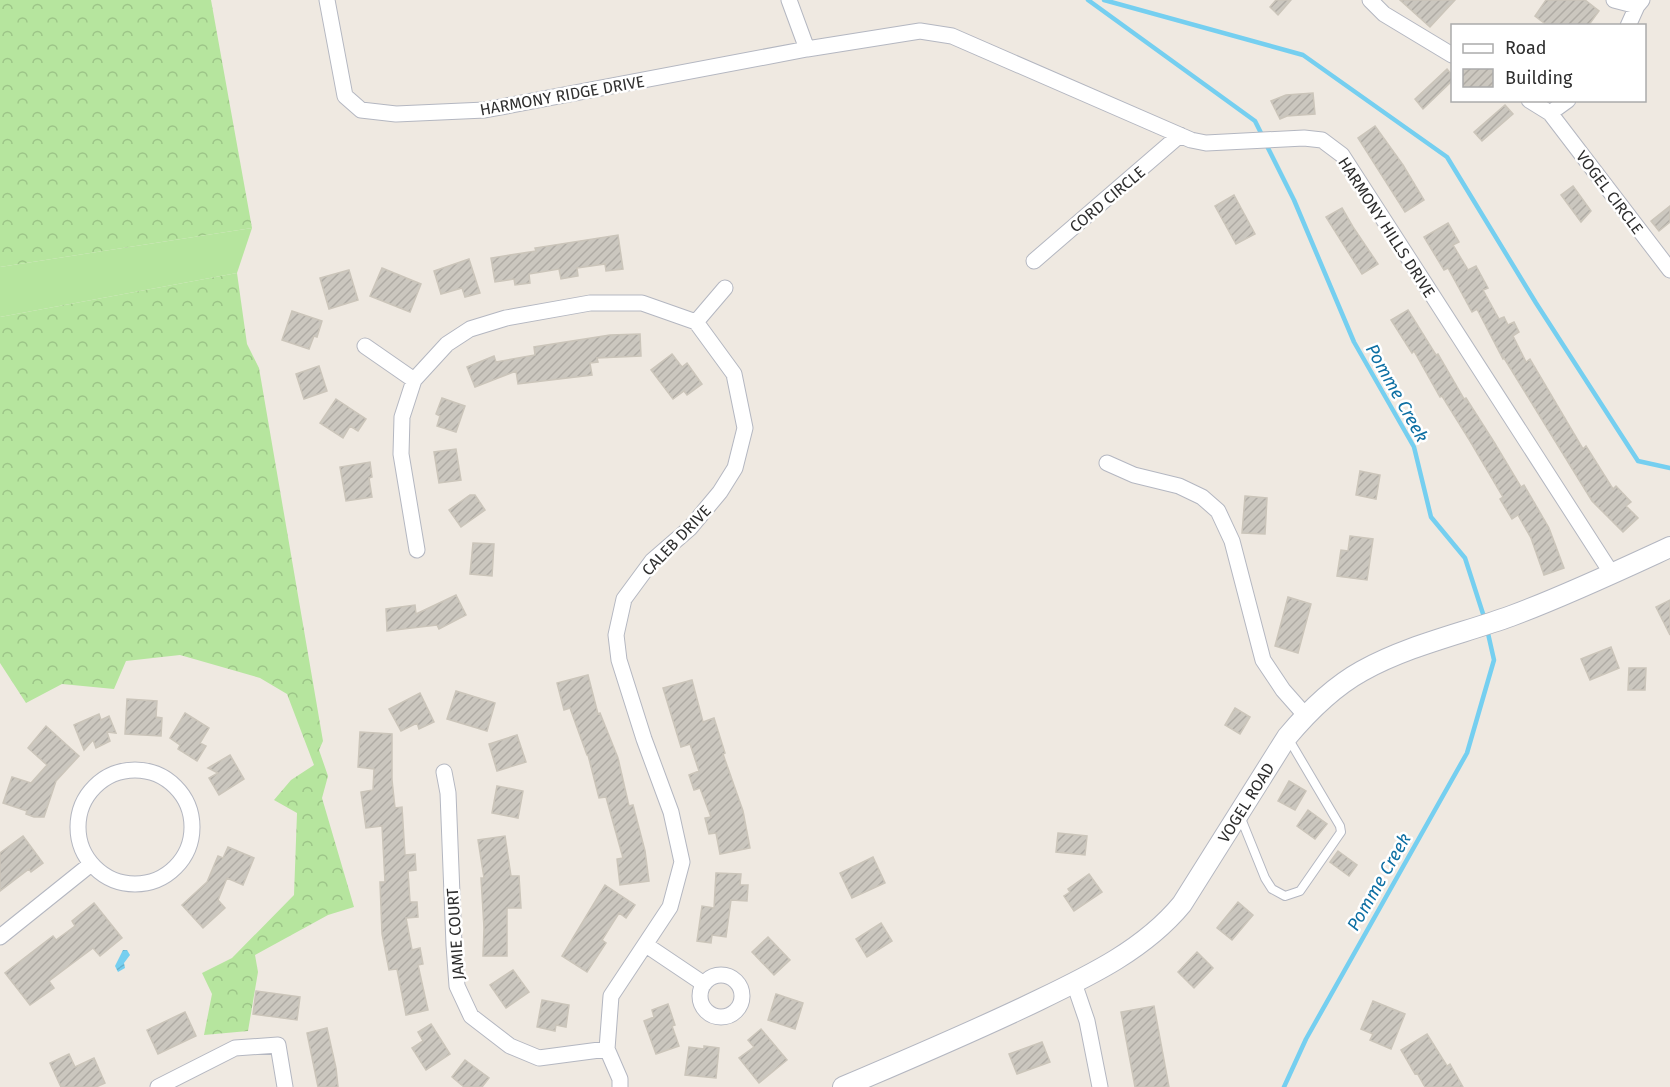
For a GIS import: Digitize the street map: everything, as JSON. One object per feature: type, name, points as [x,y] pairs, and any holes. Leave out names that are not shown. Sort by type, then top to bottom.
[{"type":"street","name":"HARMONY RIDGE DRIVE","points":[[327,0],[345,96],[361,110],[396,114],[485,111],[807,49]]},
{"type":"street","points":[[789,0],[807,49]]},
{"type":"street","points":[[1370,0],[1384,14],[1451,54]]},
{"type":"street","points":[[1614,0],[1639,3],[1629,24]]},
{"type":"street","name":"HARMONY HILLS DRIVE","points":[[807,49],[920,31],[951,36],[1180,135],[1206,143],[1284,139],[1322,140],[1342,154],[1612,574]]},
{"type":"street","name":"VOGEL CIRCLE","points":[[1532,102],[1550,113],[1670,270]]},
{"type":"street","points":[[1550,113],[1565,102]]},
{"type":"street","name":"CORD CIRCLE","points":[[1034,261],[1180,135]]},
{"type":"street","points":[[417,550],[401,454],[402,417],[414,380],[447,344],[470,329],[506,318],[590,303],[642,303],[696,322],[725,288]]},
{"type":"street","name":"CALEB DRIVE","points":[[624,1084],[607,1049],[611,996],[670,907],[682,862],[671,812],[644,739],[619,660],[616,635],[624,599],[652,561],[690,528],[720,492],[735,468],[745,428],[734,374],[696,322]]},
{"type":"street","points":[[365,346],[414,380]]},
{"type":"street","points":[[1107,463],[1134,475],[1179,486],[1202,497],[1218,511],[1232,542],[1263,660],[1283,690],[1306,716]]},
{"type":"street","name":"VOGEL ROAD","points":[[843,1087],[998,1020],[1074,982],[1140,945],[1168,921],[1182,904],[1287,737],[1306,716],[1360,672],[1386,658],[1423,644],[1513,615],[1670,547]]},
{"type":"street","points":[[141,770],[167,779],[181,793],[191,818],[192,835],[182,860],[167,875],[151,882],[135,885],[118,882],[103,875],[91,864],[78,835],[78,819],[89,792],[101,781],[124,771],[141,770]]},
{"type":"street","name":"JAMIE COURT","points":[[444,772],[448,793],[457,986],[471,1016],[510,1046],[539,1058],[607,1049]]},
{"type":"street","points":[[0,937],[91,864]]},
{"type":"street","points":[[646,945],[704,984]]},
{"type":"street","points":[[1074,982],[1087,1021],[1100,1087]]},
{"type":"street","points":[[158,1087],[235,1048],[278,1045],[285,1087]]},
{"type":"lane","points":[[1239,814],[1265,878],[1272,889],[1285,896],[1300,891],[1341,832],[1340,826],[1287,737]]},
{"type":"green space","points":[[0,0],[211,0],[252,228],[0,267]]},
{"type":"green space","points":[[252,228],[237,273],[0,317],[0,267]]},
{"type":"green space","points":[[237,273],[247,344],[259,368],[323,741],[319,750],[328,776],[322,798],[354,907],[328,915],[255,955],[258,972],[248,1031],[204,1035],[212,994],[202,973],[232,958],[294,895],[297,813],[274,800],[291,780],[314,765],[287,694],[260,678],[180,655],[126,661],[114,689],[62,684],[26,703],[0,663],[0,317]]},
{"type":"water","points":[[123,950],[127,950],[130,955],[124,963],[125,968],[118,972],[115,966]]},
{"type":"building","points":[[1276,0],[1291,0],[1278,15],[1270,7]]},
{"type":"building","points":[[1400,0],[1455,0],[1430,27]]},
{"type":"building","points":[[1546,0],[1585,0],[1599,11],[1589,24],[1545,24],[1535,16]]},
{"type":"building","points":[[1447,69],[1451,74],[1451,82],[1423,109],[1415,99]]},
{"type":"building","points":[[1313,93],[1315,114],[1287,116],[1280,119],[1271,101],[1286,95]]},
{"type":"building","points":[[1505,105],[1513,114],[1482,141],[1474,132]]},
{"type":"building","points":[[1375,126],[1403,165],[1424,200],[1405,212],[1358,138]]},
{"type":"building","points":[[1573,186],[1591,211],[1581,222],[1561,195]]},
{"type":"building","points":[[1234,195],[1255,234],[1236,244],[1215,206]]},
{"type":"building","points":[[1670,206],[1670,222],[1659,231],[1651,221]]},
{"type":"building","points":[[1342,208],[1378,264],[1362,274],[1326,217]]},
{"type":"building","points":[[1448,223],[1459,242],[1453,245],[1468,270],[1476,266],[1488,288],[1483,290],[1499,319],[1504,317],[1508,325],[1514,322],[1519,332],[1513,336],[1526,362],[1530,359],[1583,449],[1586,446],[1613,489],[1616,486],[1631,502],[1626,506],[1638,518],[1623,532],[1592,501],[1503,359],[1477,309],[1472,312],[1448,268],[1444,270],[1424,237]]},
{"type":"building","points":[[618,235],[623,269],[606,271],[605,264],[577,268],[578,276],[561,279],[559,269],[529,274],[530,283],[515,285],[514,279],[495,282],[491,258],[536,251],[535,248]]},
{"type":"building","points":[[469,259],[480,293],[465,297],[462,288],[441,294],[434,271]]},
{"type":"building","points":[[382,268],[421,284],[410,312],[370,296]]},
{"type":"building","points":[[349,270],[358,300],[329,309],[320,278]]},
{"type":"building","points":[[1408,310],[1521,487],[1524,485],[1549,528],[1564,568],[1544,575],[1531,538],[1518,515],[1512,519],[1500,499],[1503,497],[1470,441],[1442,396],[1440,397],[1414,351],[1412,353],[1391,320]]},
{"type":"building","points":[[292,311],[322,321],[317,337],[314,336],[309,349],[282,340]]},
{"type":"building","points":[[640,334],[641,356],[597,358],[598,362],[590,363],[592,375],[518,384],[516,371],[475,387],[467,367],[494,356],[496,362],[535,355],[534,347],[610,335]]},
{"type":"building","points":[[672,354],[682,367],[687,363],[702,384],[687,395],[684,391],[673,399],[651,370]]},
{"type":"building","points":[[319,366],[327,391],[304,399],[296,374]]},
{"type":"building","points":[[442,398],[465,406],[456,432],[437,426],[440,416],[436,414]]},
{"type":"building","points":[[336,399],[366,419],[358,431],[350,426],[343,438],[320,423]]},
{"type":"building","points":[[456,449],[461,480],[439,483],[434,452]]},
{"type":"building","points":[[370,462],[372,477],[369,478],[372,497],[346,501],[340,467]]},
{"type":"building","points":[[1360,471],[1380,475],[1376,499],[1356,495]]},
{"type":"building","points":[[470,495],[475,495],[485,510],[461,527],[449,510]]},
{"type":"building","points":[[1245,496],[1267,498],[1265,534],[1242,533]]},
{"type":"building","points":[[1350,536],[1373,539],[1367,580],[1337,576],[1341,550],[1348,551]]},
{"type":"building","points":[[473,543],[494,544],[492,576],[470,574]]},
{"type":"building","points":[[456,595],[466,615],[439,629],[437,625],[387,631],[386,609],[415,605],[416,614]]},
{"type":"building","points":[[1288,597],[1311,604],[1298,653],[1275,646]]},
{"type":"building","points":[[1670,600],[1670,635],[1656,607]]},
{"type":"building","points":[[1611,647],[1619,668],[1590,680],[1581,659]]},
{"type":"building","points":[[1629,668],[1646,668],[1645,690],[1628,690]]},
{"type":"building","points":[[588,675],[598,714],[600,713],[618,758],[629,806],[633,805],[645,851],[649,881],[620,885],[617,859],[623,858],[606,797],[599,798],[588,755],[570,708],[564,710],[557,683]]},
{"type":"building","points":[[692,680],[703,722],[714,718],[725,753],[723,754],[743,811],[750,848],[720,854],[716,833],[709,834],[705,818],[711,817],[700,788],[694,790],[689,775],[699,771],[690,744],[681,747],[663,688]]},
{"type":"building","points":[[456,691],[495,703],[487,731],[447,719]]},
{"type":"building","points":[[420,693],[434,722],[419,729],[417,723],[401,731],[389,709]]},
{"type":"building","points":[[127,699],[157,701],[156,717],[162,718],[161,736],[125,734]]},
{"type":"building","points":[[1235,708],[1250,717],[1240,734],[1225,725]]},
{"type":"building","points":[[185,713],[209,728],[200,743],[206,746],[197,761],[178,749],[180,745],[170,738]]},
{"type":"building","points":[[99,714],[101,720],[109,716],[116,733],[107,732],[110,741],[96,748],[93,740],[84,750],[74,725]]},
{"type":"building","points":[[46,726],[79,756],[56,781],[44,817],[34,817],[26,814],[27,811],[3,803],[12,777],[31,783],[47,765],[28,748]]},
{"type":"building","points":[[360,732],[392,734],[392,780],[395,808],[402,807],[405,855],[415,854],[416,870],[408,871],[410,902],[417,902],[418,917],[406,918],[412,950],[420,948],[423,964],[418,965],[428,1010],[406,1015],[397,969],[389,970],[382,934],[380,882],[385,882],[382,826],[366,828],[361,792],[373,790],[374,769],[358,767]]},
{"type":"building","points":[[517,735],[526,762],[497,771],[489,744]]},
{"type":"building","points":[[230,755],[244,779],[219,795],[209,778],[218,773],[208,768]]},
{"type":"building","points":[[1289,781],[1306,791],[1295,810],[1278,801]]},
{"type":"building","points":[[497,786],[523,791],[518,818],[492,813]]},
{"type":"building","points":[[1308,810],[1327,824],[1315,839],[1297,826]]},
{"type":"building","points":[[1058,833],[1087,836],[1085,855],[1056,852]]},
{"type":"building","points":[[23,836],[43,863],[31,872],[29,869],[0,891],[0,853]]},
{"type":"building","points":[[505,836],[511,876],[519,876],[521,908],[507,908],[507,956],[483,956],[481,878],[484,878],[478,840]]},
{"type":"building","points":[[228,847],[254,858],[243,885],[227,878],[218,900],[225,908],[203,928],[182,905],[207,882],[218,856],[223,858]]},
{"type":"building","points":[[1338,851],[1357,865],[1349,876],[1330,862]]},
{"type":"building","points":[[873,857],[885,883],[852,898],[840,873]]},
{"type":"building","points":[[716,873],[741,874],[740,885],[748,885],[747,901],[731,900],[726,937],[712,935],[711,943],[697,941],[702,906],[714,908]]},
{"type":"building","points":[[1089,874],[1102,892],[1074,911],[1064,896],[1070,892],[1068,889]]},
{"type":"building","points":[[605,885],[635,905],[626,918],[619,913],[602,940],[606,943],[587,972],[562,956]]},
{"type":"building","points":[[1238,902],[1253,915],[1232,940],[1217,928]]},
{"type":"building","points":[[94,903],[122,938],[100,956],[93,948],[49,981],[54,988],[30,1005],[5,973],[53,936],[56,940],[75,926],[72,921]]},
{"type":"building","points":[[881,923],[892,941],[867,957],[856,939]]},
{"type":"building","points":[[768,937],[790,960],[774,975],[752,952]]},
{"type":"building","points":[[1197,952],[1213,968],[1194,988],[1178,972]]},
{"type":"building","points":[[513,970],[529,992],[506,1008],[490,985]]},
{"type":"building","points":[[256,991],[300,997],[297,1020],[253,1014]]},
{"type":"building","points":[[776,994],[803,1003],[795,1029],[768,1020]]},
{"type":"building","points":[[542,1000],[569,1005],[566,1027],[556,1025],[555,1031],[537,1027]]},
{"type":"building","points":[[1373,1001],[1405,1014],[1391,1049],[1370,1040],[1373,1034],[1361,1029]]},
{"type":"building","points":[[668,1004],[679,1046],[656,1054],[644,1021],[654,1017],[652,1010]]},
{"type":"building","points":[[1154,1006],[1169,1087],[1135,1087],[1121,1012]]},
{"type":"building","points":[[185,1012],[196,1036],[158,1054],[147,1030]]},
{"type":"building","points":[[431,1024],[450,1054],[426,1070],[412,1048],[423,1041],[418,1032]]},
{"type":"building","points":[[327,1028],[338,1087],[318,1087],[307,1033]]},
{"type":"building","points":[[761,1029],[787,1060],[759,1083],[739,1058],[754,1047],[748,1040]]},
{"type":"building","points":[[1427,1034],[1447,1066],[1450,1064],[1463,1087],[1425,1087],[1417,1073],[1415,1074],[1401,1050]]},
{"type":"building","points":[[1042,1042],[1050,1062],[1017,1074],[1009,1054]]},
{"type":"building","points":[[704,1046],[719,1048],[716,1078],[685,1075],[689,1047],[704,1049]]},
{"type":"building","points":[[69,1054],[75,1067],[94,1058],[105,1083],[96,1087],[61,1087],[50,1063]]},
{"type":"building","points":[[465,1060],[489,1078],[482,1087],[464,1087],[452,1077]]},
{"type":"waterway","name":"Pomme Creek","points":[[1088,0],[1255,121],[1263,137]]},
{"type":"waterway","points":[[1104,0],[1303,55],[1447,157],[1536,303],[1638,461],[1670,468]]},
{"type":"waterway","name":"Pomme Creek","points":[[1266,144],[1294,200],[1354,342],[1414,447],[1431,517],[1465,558],[1485,620]]},
{"type":"waterway","name":"Pomme Creek","points":[[1284,1087],[1306,1039],[1467,753],[1494,660],[1487,629]]}]
